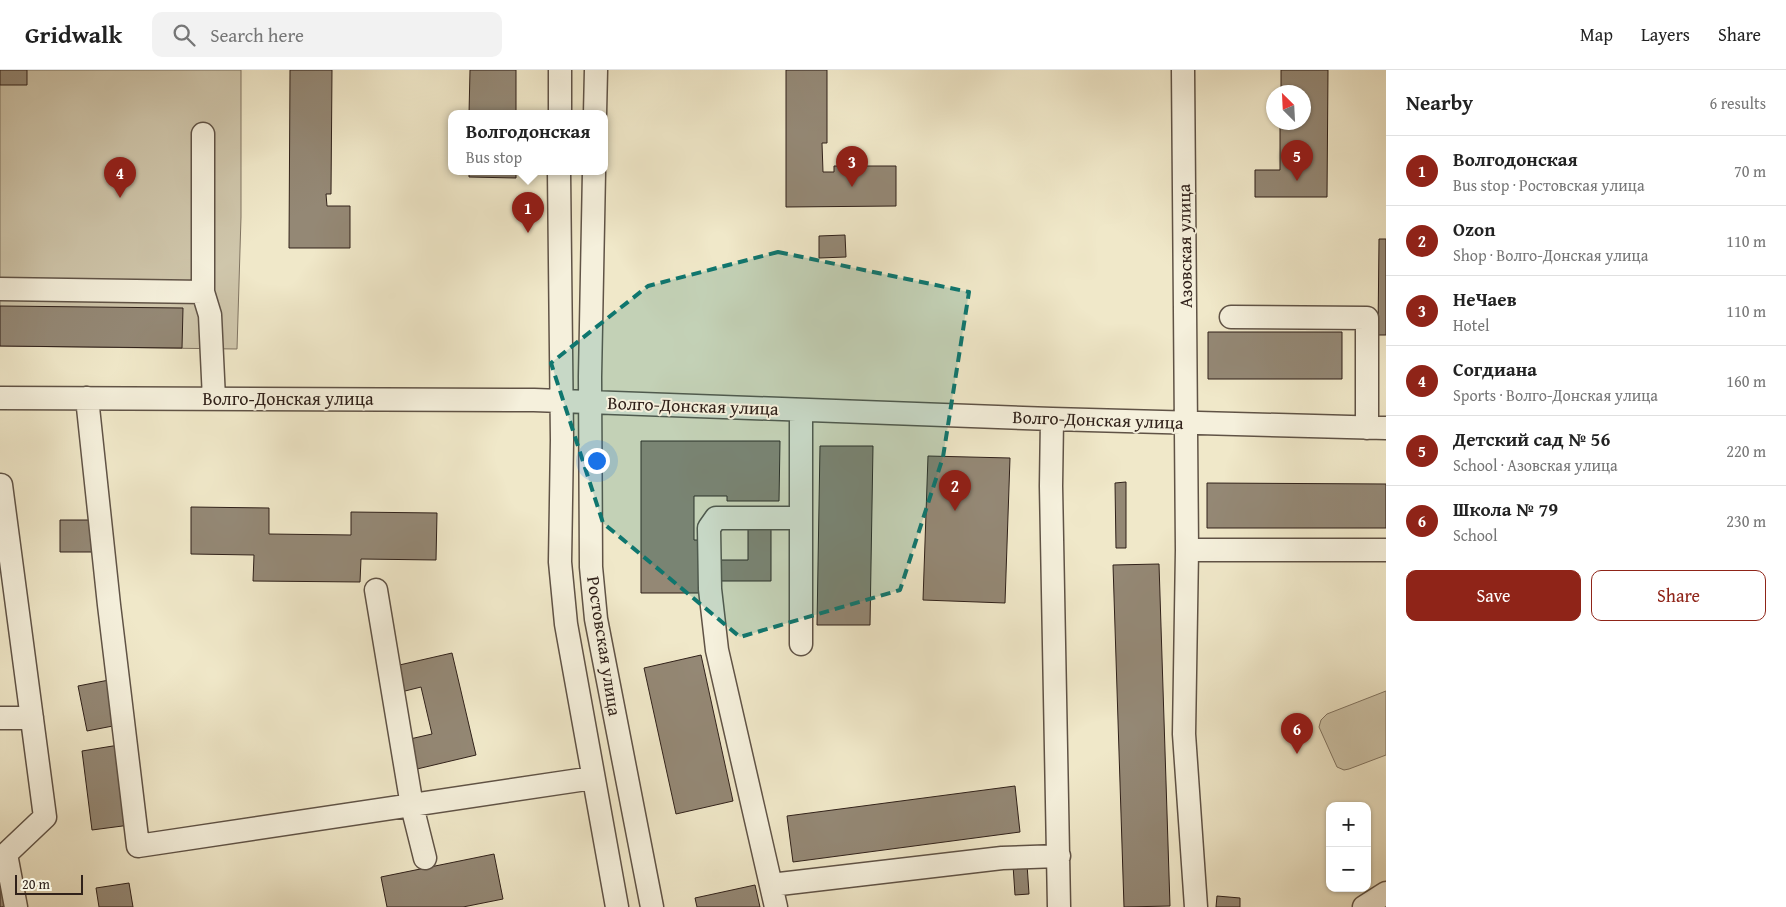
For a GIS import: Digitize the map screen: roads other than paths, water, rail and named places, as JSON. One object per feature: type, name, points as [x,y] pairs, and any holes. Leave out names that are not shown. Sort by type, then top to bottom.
[{"type":"street","points":[[560,70],[560,110]]},
{"type":"street","points":[[595,110],[596,70]]},
{"type":"street","name":"Азовская улица","points":[[1183,70],[1187,423],[1184,734],[1196,907]]},
{"type":"street","points":[[203,134],[204,292],[210,315],[214,399]]},
{"type":"street","name":"Ростовская улица","points":[[559,175],[560,562],[566,624],[616,907]]},
{"type":"street","name":"Ростовская улица","points":[[594,175],[591,402],[592,567],[596,619],[652,907]]},
{"type":"street","points":[[0,289],[204,292]]},
{"type":"street","points":[[1231,316],[1367,318],[1376,428]]},
{"type":"street","name":"Волго-Донская улица","points":[[0,398],[561,401],[1052,419],[1376,428]]},
{"type":"street","points":[[87,398],[111,625],[138,846],[592,778]]},
{"type":"street","points":[[801,410],[801,644]]},
{"type":"street","points":[[1052,419],[1051,486],[1059,907]]},
{"type":"street","points":[[1,485],[7,572],[32,718],[45,817],[3,854],[16,907]]},
{"type":"street","points":[[776,907],[717,650],[710,588],[709,528],[716,518],[801,518]]},
{"type":"street","points":[[1187,550],[1386,550]]},
{"type":"street","points":[[376,590],[412,806],[425,858]]},
{"type":"street","points":[[0,718],[32,718]]},
{"type":"street","points":[[771,884],[1002,858],[1059,856]]},
{"type":"street","points":[[1364,907],[1386,893]]},
{"type":"place","name":"Детский сад № 56","points":[[1297,181]]},
{"type":"place","name":"НеЧаев","points":[[852,187]]},
{"type":"place","name":"Согдиана","points":[[120,198]]},
{"type":"place","name":"Волгодонская","points":[[528,233]]},
{"type":"place","name":"Ozon","points":[[955,511]]},
{"type":"place","name":"Школа № 79","points":[[1297,754]]}]
